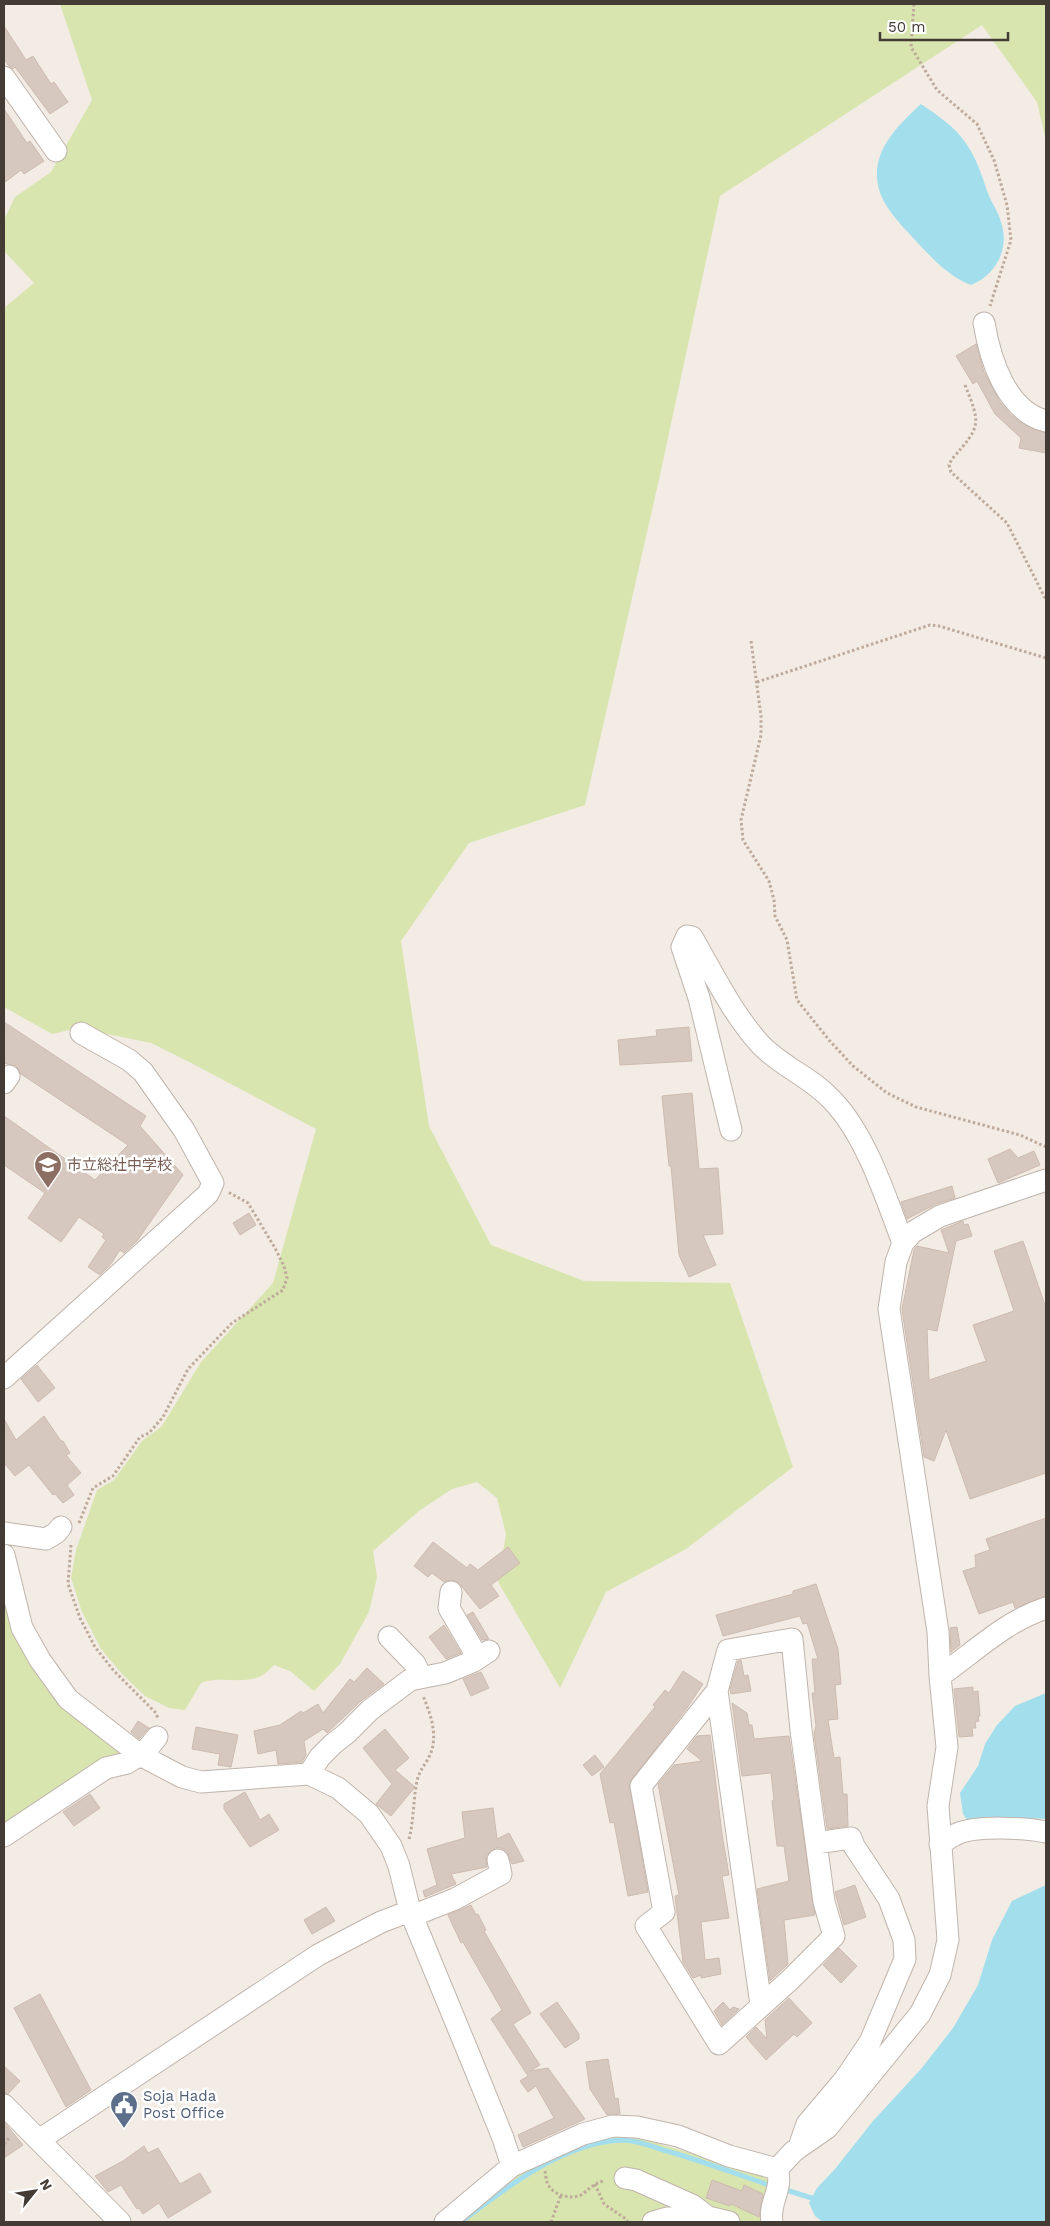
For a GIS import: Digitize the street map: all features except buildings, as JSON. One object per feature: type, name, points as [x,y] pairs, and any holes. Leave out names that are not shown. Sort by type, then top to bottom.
[{"type":"street","points":[[4,77],[56,151]]},
{"type":"street","points":[[984,323],[988,349],[1017,404],[1046,421]]},
{"type":"street","points":[[731,1130],[699,998],[682,947],[687,936],[692,937],[731,1004],[760,1044],[833,1100],[854,1131],[881,1184],[903,1243]]},
{"type":"street","points":[[4,1378],[105,1289],[208,1194],[213,1187],[213,1183],[184,1130],[143,1072],[129,1060],[80,1033]]},
{"type":"street","points":[[777,2169],[799,2146],[827,2128],[920,2014],[940,1975],[948,1940],[938,1806],[947,1747],[938,1632],[889,1309],[896,1262],[903,1243],[913,1232],[940,1216],[1046,1180]]},
{"type":"street","points":[[4,1533],[46,1540],[56,1533],[70,1531]]},
{"type":"street","points":[[4,1555],[22,1628],[40,1660],[68,1699],[140,1755],[182,1778],[202,1782],[309,1774],[338,1788],[361,1805],[391,1846],[411,1913],[512,2166]]},
{"type":"street","points":[[309,1774],[320,1757],[370,1710],[410,1680],[445,1673],[483,1654],[449,1608],[451,1592]]},
{"type":"street","points":[[940,1676],[973,1654],[1001,1629],[1046,1608]]},
{"type":"street","points":[[388,1637],[415,1664],[421,1678]]},
{"type":"street","points":[[717,1692],[641,1786],[664,1912],[646,1926],[719,2044],[761,2004],[791,1979],[834,1936],[824,1902],[792,1639],[728,1650],[717,1692],[761,2004]]},
{"type":"street","points":[[4,1836],[106,1768],[127,1762],[140,1755],[157,1737]]},
{"type":"street","points":[[940,1844],[958,1833],[987,1829],[1024,1828],[1046,1832]]},
{"type":"street","points":[[799,2146],[807,2124],[845,2079],[870,2042],[905,1960],[904,1940],[889,1899],[854,1846],[851,1838],[816,1843]]},
{"type":"street","points":[[39,2140],[318,1955],[381,1922],[455,1899],[501,1874],[498,1860]]},
{"type":"street","points":[[4,2105],[120,2222]]},
{"type":"street","points":[[444,2222],[512,2166],[583,2134],[613,2126],[637,2127],[678,2136],[728,2156],[777,2169]]},
{"type":"street","points":[[772,2222],[773,2201],[780,2178],[777,2169]]},
{"type":"street","points":[[625,2178],[636,2180],[692,2205],[708,2217]]},
{"type":"street","points":[[653,2222],[668,2218],[708,2217],[730,2222]]},
{"type":"path","points":[[914,4],[911,47],[937,90],[977,124],[994,160],[1007,205],[1011,240],[984,323]]},
{"type":"path","points":[[965,385],[977,414],[976,426],[952,459],[949,465],[951,472],[1007,523],[1046,600]]},
{"type":"path","points":[[757,682],[930,626],[939,626],[1046,658]]},
{"type":"path","points":[[751,641],[761,716],[761,735],[741,820],[743,840],[768,881],[774,900],[774,916],[787,940],[797,1000],[829,1040],[854,1066],[887,1093],[916,1107],[1020,1135],[1046,1147]]},
{"type":"path","points":[[157,1737],[160,1724],[156,1713],[114,1671],[95,1647],[80,1618],[68,1584],[71,1545],[70,1531],[93,1488],[113,1476],[140,1438],[149,1433],[163,1417],[188,1369],[232,1324],[283,1290],[287,1278],[284,1266],[259,1219],[248,1203],[241,1198],[213,1187]]},
{"type":"path","points":[[396,1861],[407,1848],[413,1823],[417,1781],[422,1767],[430,1756],[434,1741],[434,1729],[422,1692],[421,1678]]},
{"type":"path","points":[[535,2156],[546,2173],[548,2184],[552,2190],[561,2195],[573,2197],[583,2194],[595,2184],[604,2182]]},
{"type":"path","points":[[595,2184],[604,2204],[628,2222]]},
{"type":"path","points":[[551,2222],[561,2195]]},
{"type":"green space","points":[[60,4],[1046,4],[1046,141],[1037,102],[982,25],[720,196],[660,475],[585,805],[469,843],[401,941],[429,1126],[491,1245],[584,1281],[730,1283],[793,1467],[686,1549],[606,1592],[560,1688],[498,1582],[506,1534],[497,1498],[477,1482],[452,1489],[419,1511],[373,1551],[377,1577],[369,1612],[340,1664],[314,1691],[290,1671],[274,1665],[263,1675],[252,1679],[215,1680],[201,1683],[185,1710],[169,1708],[145,1696],[123,1675],[101,1649],[82,1612],[71,1578],[76,1550],[97,1490],[114,1480],[142,1441],[162,1426],[201,1362],[273,1283],[316,1129],[151,1043],[78,1028],[52,1034],[4,1007],[4,308],[34,283],[4,251],[4,220],[15,197],[51,172],[92,100]]},
{"type":"green space","points":[[4,1588],[14,1627],[126,1750],[4,1832]]},
{"type":"green space","points":[[629,2135],[772,2177],[767,2222],[454,2222],[515,2176],[555,2153],[582,2144]]},
{"type":"water","points":[[921,104],[961,136],[978,165],[1001,222],[1004,242],[999,260],[988,275],[971,285],[948,272],[927,253],[894,216],[880,192],[877,178],[882,150],[899,126]]},
{"type":"water","points":[[1046,1693],[1046,1819],[1025,1818],[976,1821],[970,1824],[963,1814],[960,1793],[978,1766],[985,1744],[997,1725],[1015,1706]]},
{"type":"water","points":[[1046,1885],[1046,2222],[823,2222],[815,2216],[809,2203],[817,2188],[835,2169],[873,2121],[921,2069],[953,2028],[978,1985],[992,1940],[1012,1901]]},
{"type":"waterway","points":[[461,2222],[516,2182],[557,2158],[600,2143],[622,2140],[648,2145],[772,2186]]},
{"type":"waterway","points":[[783,2189],[818,2200]]},
{"type":"place","name":"市立総社中学校","points":[[48,1189]]},
{"type":"place","name":"Soja Hada Post Office","points":[[124,2129]]}]
